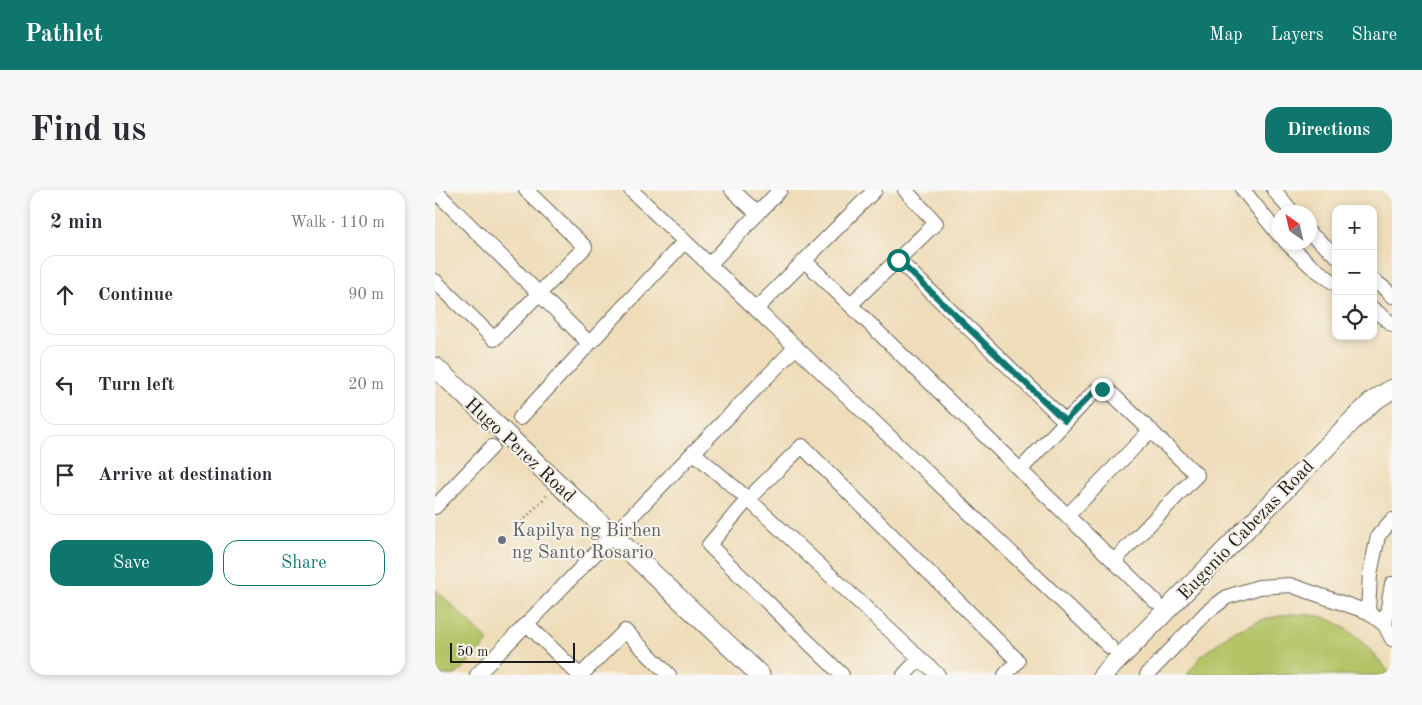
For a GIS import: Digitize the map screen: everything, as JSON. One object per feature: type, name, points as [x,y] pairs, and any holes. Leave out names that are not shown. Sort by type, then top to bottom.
[{"type":"street","points":[[435,281],[494,339],[539,294],[585,247],[526,190]]},
{"type":"street","points":[[631,190],[1110,647]]},
{"type":"street","points":[[732,190],[758,214]]},
{"type":"street","points":[[709,265],[780,190]]},
{"type":"street","points":[[756,309],[875,190]]},
{"type":"street","points":[[850,305],[937,223],[905,190]]},
{"type":"street","points":[[1243,190],[1272,226]]},
{"type":"street","points":[[1274,190],[1286,205]]},
{"type":"street","points":[[435,191],[589,343]]},
{"type":"street","points":[[1317,240],[1332,252]]},
{"type":"street","points":[[519,418],[685,241]]},
{"type":"street","points":[[1294,250],[1311,266],[1332,281]]},
{"type":"street","points":[[898,260],[1065,421]]},
{"type":"street","points":[[805,261],[1155,601]]},
{"type":"street","points":[[1377,283],[1392,296]]},
{"type":"street","points":[[1377,312],[1392,324]]},
{"type":"street","points":[[477,675],[796,347]]},
{"type":"street","name":"Hugo Perez Road","points":[[435,367],[761,675]]},
{"type":"street","points":[[1020,470],[1095,391],[1102,389],[1110,392],[1151,430],[1197,476],[1114,561]]},
{"type":"street","name":"Eugenio Cabezas Road","points":[[1103,675],[1355,418],[1372,402],[1392,389]]},
{"type":"street","points":[[1068,515],[1151,430]]},
{"type":"street","points":[[842,675],[709,545],[748,499],[802,446],[1018,661],[1005,675]]},
{"type":"street","points":[[435,507],[491,447]]},
{"type":"street","points":[[694,453],[748,499],[938,675]]},
{"type":"street","points":[[1368,612],[1371,574],[1378,536],[1392,520]]},
{"type":"street","points":[[1385,625],[1392,584]]},
{"type":"street","points":[[1147,675],[1207,612],[1227,597],[1259,587],[1291,586],[1368,612],[1385,625],[1392,639]]},
{"type":"street","points":[[527,624],[580,675],[625,631],[669,675]]},
{"type":"street","points":[[904,675],[920,658]]},
{"type":"path","points":[[522,522],[558,483]]},
{"type":"green space","points":[[435,589],[489,641],[456,675],[435,675]]},
{"type":"green space","points":[[1291,614],[1323,617],[1343,627],[1369,649],[1391,675],[1187,675],[1201,656],[1231,633],[1264,619]]},
{"type":"place","name":"Kapilya ng Birhen ng Santo Rosario","points":[[502,540]]},
{"type":"route","points":[[898,260],[1065,421],[1095,391],[1102,389]]}]
